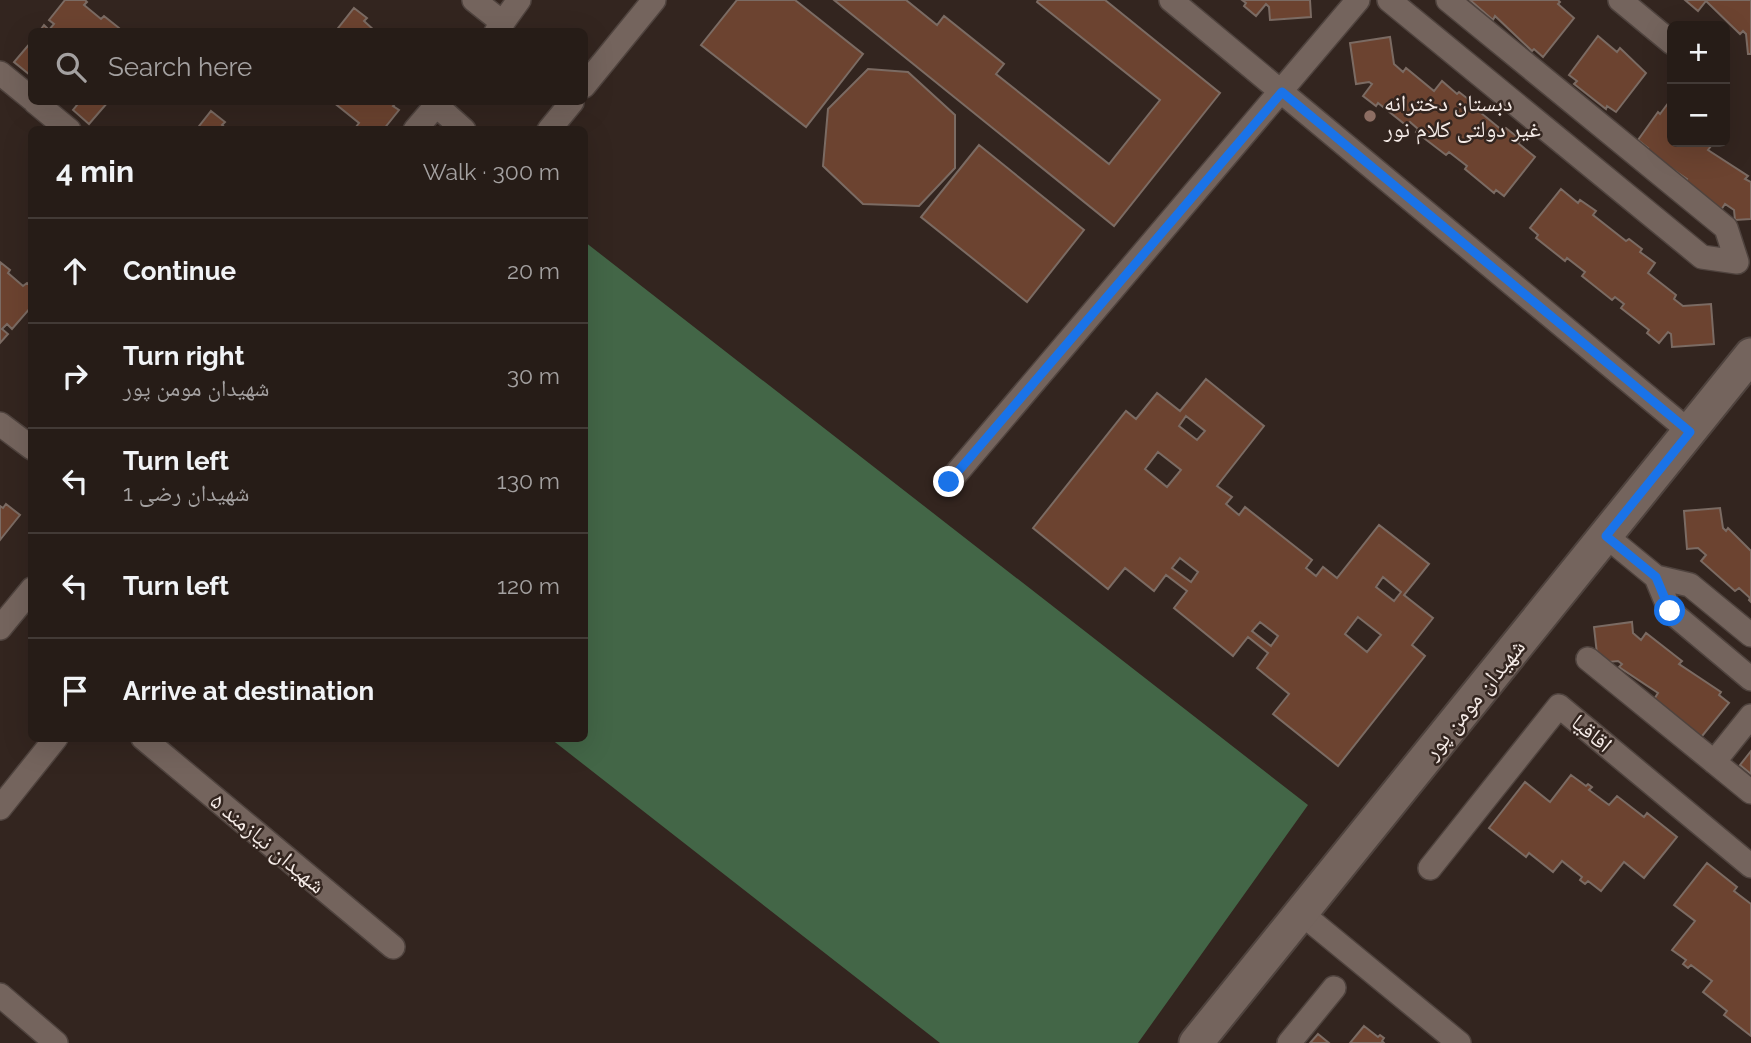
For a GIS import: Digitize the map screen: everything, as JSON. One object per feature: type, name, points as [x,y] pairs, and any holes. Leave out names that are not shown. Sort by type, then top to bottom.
[{"type":"street","points":[[474,0],[499,27],[519,0]]},
{"type":"street","points":[[588,81],[654,0]]},
{"type":"street","points":[[1171,0],[1690,432]]},
{"type":"street","points":[[949,482],[1358,0]]},
{"type":"street","points":[[1389,0],[1702,257],[1737,262],[1726,228],[1448,0]]},
{"type":"street","points":[[1620,0],[1667,39]]},
{"type":"street","points":[[0,73],[28,96]]},
{"type":"street","points":[[39,105],[64,126]]},
{"type":"street","points":[[418,126],[436,105]]},
{"type":"street","points":[[440,105],[460,126]]},
{"type":"street","points":[[552,126],[570,105]]},
{"type":"street","name":"شهیدان مومن پور","points":[[1196,1043],[1751,355]]},
{"type":"street","points":[[0,424],[28,445]]},
{"type":"street","points":[[1606,536],[1656,577],[1690,584],[1751,635]]},
{"type":"street","points":[[1656,577],[1670,611],[1751,679]]},
{"type":"street","points":[[1,627],[28,594]]},
{"type":"street","points":[[1588,659],[1751,792]]},
{"type":"street","name":"اقاقیا","points":[[1430,868],[1559,706],[1751,866]]},
{"type":"street","points":[[1714,762],[1751,716]]},
{"type":"street","points":[[0,808],[53,742]]},
{"type":"street","name":"شهیدان نیازمند ۵","points":[[149,742],[393,947]]},
{"type":"street","points":[[1301,913],[1459,1043]]},
{"type":"street","points":[[1289,1043],[1334,988]]},
{"type":"street","points":[[0,995],[56,1043]]},
{"type":"green space","points":[[588,244],[1308,805],[1138,1043],[940,1043],[555,742],[588,742]]},
{"type":"building","points":[[65,0],[85,0],[87,2],[84,5],[101,19],[104,16],[119,28],[51,28],[54,24],[49,20]]},
{"type":"building","points":[[737,0],[795,0],[863,54],[806,127],[701,45]]},
{"type":"building","points":[[834,0],[906,0],[937,25],[944,16],[1004,64],[996,74],[1109,164],[1160,100],[1037,2],[1038,0],[1105,0],[1220,93],[1114,226]]},
{"type":"building","points":[[1242,0],[1310,0],[1311,17],[1270,20],[1269,7],[1266,4],[1256,16],[1244,6],[1246,3]]},
{"type":"building","points":[[1470,0],[1558,0],[1558,4],[1574,18],[1543,57],[1534,49],[1532,51],[1495,16],[1493,20]]},
{"type":"building","points":[[1685,0],[1751,0],[1751,54],[1748,54],[1746,34],[1743,31],[1740,34],[1730,21],[1727,21],[1706,1],[1698,11]]},
{"type":"building","points":[[354,8],[367,18],[364,21],[372,28],[338,28]]},
{"type":"building","points":[[1598,36],[1617,52],[1620,48],[1646,73],[1616,112],[1607,106],[1606,109],[1574,84],[1577,81],[1569,75]]},
{"type":"building","points":[[1390,37],[1394,64],[1403,72],[1406,68],[1434,91],[1442,81],[1472,102],[1470,104],[1503,131],[1506,128],[1521,140],[1518,143],[1535,157],[1504,196],[1496,190],[1494,193],[1465,169],[1467,166],[1449,152],[1446,155],[1416,132],[1418,129],[1410,122],[1407,126],[1378,103],[1376,106],[1363,96],[1372,84],[1356,84],[1350,43]]},
{"type":"building","points":[[28,46],[28,73],[14,62]]},
{"type":"building","points":[[868,69],[908,72],[955,115],[955,168],[919,206],[863,204],[823,166],[828,109]]},
{"type":"building","points":[[77,105],[105,105],[89,124],[73,110]]},
{"type":"building","points":[[337,105],[394,105],[399,110],[386,126],[357,126],[359,123]]},
{"type":"building","points":[[1667,105],[1667,147],[1710,147],[1708,150],[1748,176],[1745,179],[1751,182],[1751,219],[1735,220],[1734,210],[1725,204],[1721,210],[1685,182],[1687,179],[1646,151],[1648,148],[1638,140],[1658,112],[1660,114]]},
{"type":"building","points":[[211,111],[225,122],[223,126],[199,126]]},
{"type":"building","points":[[979,145],[1084,230],[1027,302],[921,217]]},
{"type":"building","points":[[1561,189],[1578,203],[1580,200],[1596,211],[1593,215],[1626,241],[1629,239],[1642,249],[1640,252],[1655,263],[1648,273],[1676,295],[1674,299],[1683,306],[1711,304],[1714,344],[1672,347],[1671,334],[1668,332],[1659,343],[1647,333],[1649,330],[1621,308],[1624,304],[1615,297],[1612,300],[1582,276],[1585,272],[1567,258],[1565,261],[1536,238],[1538,235],[1530,228]]},
{"type":"building","points":[[0,262],[23,286],[28,284],[28,311],[12,329],[7,324],[2,329],[8,334],[0,343]]},
{"type":"building","points":[[1206,379],[1264,426],[1217,486],[1232,497],[1226,504],[1239,515],[1245,507],[1312,560],[1306,568],[1316,576],[1323,567],[1337,578],[1379,525],[1429,564],[1404,595],[1433,618],[1412,645],[1425,656],[1338,766],[1273,714],[1289,694],[1257,668],[1268,653],[1248,637],[1233,656],[1174,608],[1187,591],[1166,575],[1154,591],[1125,568],[1108,589],[1033,528],[1126,411],[1136,419],[1157,393],[1180,411]],"holes":[[[1186,416],[1205,431],[1197,440],[1179,426]],[[1158,452],[1181,470],[1167,487],[1145,469]],[[1180,558],[1198,572],[1191,582],[1172,568]],[[1383,577],[1401,592],[1394,601],[1376,587]],[[1358,617],[1381,635],[1367,652],[1345,634]],[[1260,622],[1278,636],[1271,646],[1252,631]]]},
{"type":"building","points":[[6,504],[20,515],[0,540],[0,506],[3,508]]},
{"type":"building","points":[[1720,508],[1723,528],[1726,531],[1728,528],[1751,551],[1751,602],[1739,588],[1735,591],[1701,561],[1706,555],[1698,548],[1687,549],[1684,511]]},
{"type":"building","points":[[1632,622],[1633,633],[1641,640],[1646,633],[1682,661],[1679,664],[1721,692],[1719,695],[1729,703],[1698,741],[1651,704],[1658,693],[1619,667],[1622,664],[1618,661],[1598,663],[1594,627]]},
{"type":"building","points":[[1751,751],[1751,774],[1740,765]]},
{"type":"building","points":[[1571,775],[1586,786],[1588,784],[1592,787],[1589,790],[1609,805],[1617,796],[1644,817],[1647,813],[1677,837],[1644,878],[1624,862],[1601,891],[1588,881],[1585,884],[1580,880],[1582,877],[1562,861],[1553,872],[1529,853],[1526,857],[1489,828],[1525,782],[1550,802]]},
{"type":"building","points":[[1707,863],[1737,887],[1734,891],[1751,904],[1751,1036],[1724,1015],[1727,1011],[1703,992],[1712,981],[1691,965],[1688,968],[1683,964],[1686,960],[1672,950],[1695,921],[1674,905]]},
{"type":"building","points":[[1364,1026],[1378,1037],[1380,1035],[1384,1038],[1384,1043],[1350,1043]]},
{"type":"building","points":[[1318,1034],[1329,1043],[1310,1043]]},
{"type":"place","name":"دبستان دخترانه غیر دولتی کلام نور","points":[[1370,116]]},
{"type":"route","points":[[949,482],[1282,92],[1690,432],[1606,536],[1656,577],[1670,611]]}]
